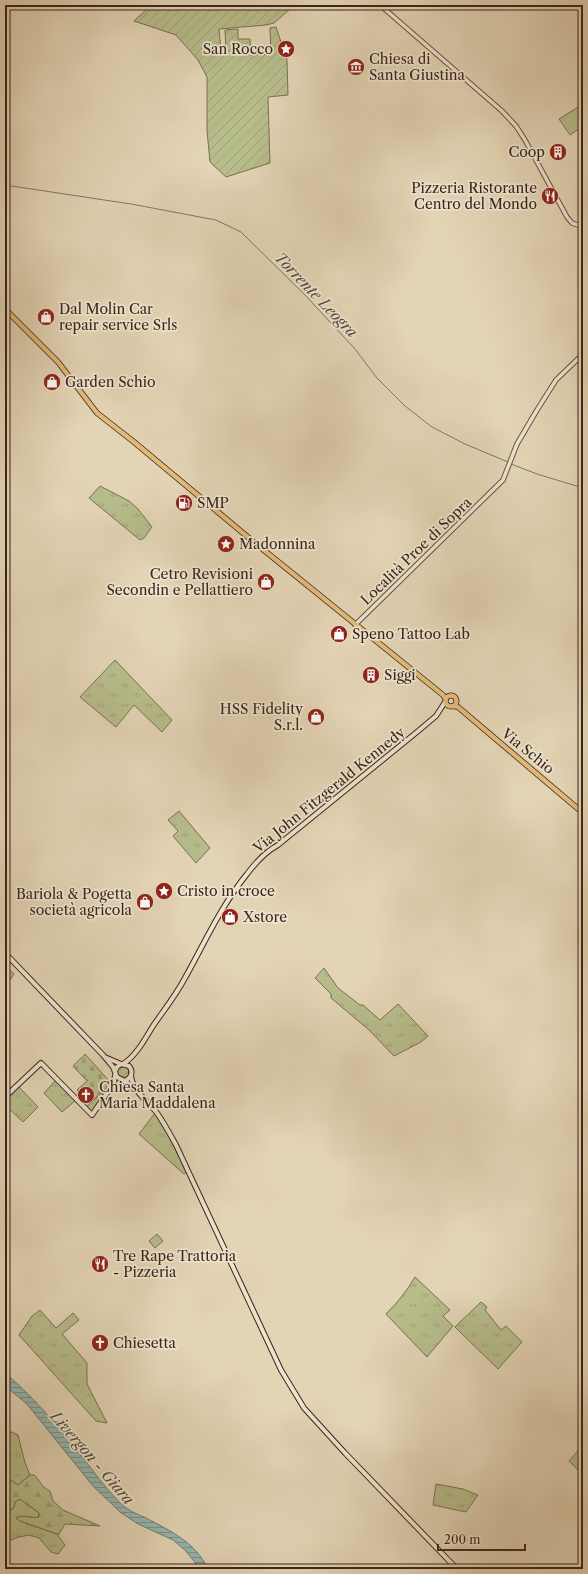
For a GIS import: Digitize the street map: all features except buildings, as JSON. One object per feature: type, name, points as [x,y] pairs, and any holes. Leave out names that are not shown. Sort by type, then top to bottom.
[{"type":"main road","name":"Via Schio","points":[[5,309],[58,362],[93,409],[355,625],[450,701],[583,813]]},
{"type":"main road","name":"Via John Fitzgerald Kennedy","points":[[130,1067],[133,1056],[184,980],[226,901],[254,865],[268,850],[278,845],[408,740],[436,716],[450,701]]},
{"type":"main road","points":[[5,953],[103,1056],[115,1073],[136,1090]]},
{"type":"main road","points":[[103,1056],[130,1067],[132,1083],[136,1090],[156,1112],[168,1130],[184,1160],[281,1370],[304,1408],[344,1453],[457,1569]]},
{"type":"main road","name":"Via John Fitzgerald Kennedy","points":[[122,1064],[133,1056]]},
{"type":"main road","points":[[5,1097],[41,1063],[92,1115],[115,1081],[117,1067],[122,1064]]},
{"type":"main road","points":[[110,1088],[128,1079],[131,1075]]},
{"type":"street","points":[[380,5],[502,111],[516,126],[526,140],[567,217],[572,223],[583,227]]},
{"type":"street","name":"Località Proe di Sopra","points":[[355,625],[503,480],[517,444],[556,380],[583,354]]},
{"type":"green space","points":[[151,5],[286,5],[290,9],[274,23],[219,29],[221,51],[226,52],[225,30],[238,29],[238,39],[250,39],[251,55],[271,54],[270,28],[276,27],[287,60],[288,95],[268,97],[270,163],[226,177],[210,162],[207,131],[207,77],[198,60],[176,35],[134,21]]},
{"type":"green space","points":[[580,106],[583,110],[583,126],[570,135],[559,119]]},
{"type":"green space","points":[[100,486],[129,501],[138,509],[152,527],[144,538],[140,540],[89,498]]},
{"type":"green space","points":[[115,660],[172,720],[162,732],[134,705],[116,727],[80,697]]},
{"type":"green space","points":[[179,811],[210,848],[196,863],[173,836],[178,831],[168,820]]},
{"type":"green space","points":[[6,966],[14,974],[10,980],[5,975]]},
{"type":"green space","points":[[324,968],[338,988],[360,1005],[363,1005],[380,1020],[398,1004],[428,1036],[421,1042],[394,1056],[369,1030],[331,998],[331,994],[315,978]]},
{"type":"green space","points":[[85,1054],[111,1083],[90,1103],[77,1090],[88,1080],[86,1080],[73,1066]]},
{"type":"green space","points":[[121,1066],[125,1066],[129,1072],[125,1078],[121,1078],[117,1074],[117,1070]]},
{"type":"green space","points":[[56,1080],[76,1100],[62,1112],[44,1093]]},
{"type":"green space","points":[[112,1084],[93,1112],[89,1111],[86,1107]]},
{"type":"green space","points":[[19,1087],[38,1107],[23,1122],[5,1105],[5,1101]]},
{"type":"green space","points":[[155,1113],[166,1130],[187,1172],[184,1174],[139,1134]]},
{"type":"green space","points":[[157,1234],[163,1241],[155,1248],[149,1241]]},
{"type":"green space","points":[[415,1277],[450,1310],[443,1316],[453,1326],[427,1357],[386,1314],[402,1297]]},
{"type":"green space","points":[[481,1302],[487,1307],[485,1310],[501,1330],[506,1326],[522,1342],[498,1369],[455,1327]]},
{"type":"green space","points":[[40,1310],[56,1328],[73,1313],[79,1320],[62,1334],[87,1363],[87,1384],[107,1423],[96,1421],[19,1335],[32,1316]]},
{"type":"green space","points":[[12,1432],[18,1435],[25,1463],[30,1475],[18,1485],[5,1476],[5,1433]]},
{"type":"green space","points":[[583,1445],[583,1475],[569,1461]]},
{"type":"green space","points":[[30,1475],[34,1475],[45,1488],[50,1491],[53,1501],[63,1510],[100,1526],[65,1524],[59,1534],[57,1534],[20,1521],[16,1518],[22,1516],[39,1517],[39,1513],[20,1499],[15,1502],[14,1507],[11,1510],[6,1505],[5,1476],[18,1485]]},
{"type":"green space","points":[[436,1484],[463,1489],[478,1495],[466,1512],[433,1505]]},
{"type":"green space","points":[[20,1499],[39,1513],[39,1517],[23,1516],[17,1518],[20,1521],[57,1534],[65,1545],[58,1554],[51,1552],[39,1538],[29,1535],[5,1542],[5,1504],[12,1510],[15,1502]]},
{"type":"water","points":[[5,1373],[50,1417],[102,1483],[120,1503],[129,1510],[165,1528],[190,1545],[203,1560],[208,1569],[200,1569],[186,1551],[173,1540],[138,1524],[120,1512],[93,1486],[26,1403],[5,1386]]},
{"type":"waterway","name":"Torrente Leogra","points":[[5,185],[131,204],[216,220],[241,232],[305,295],[355,349],[377,378],[405,406],[432,427],[465,444],[508,462]]},
{"type":"waterway","name":"Torrente Leogra","points":[[511,464],[537,474],[583,488]]},
{"type":"place","name":"San Rocco","points":[[286,49]]},
{"type":"place","name":"Chiesa di Santa Giustina","points":[[356,67]]},
{"type":"place","name":"Coop","points":[[558,152]]},
{"type":"place","name":"Pizzeria Ristorante Centro del Mondo","points":[[550,196]]},
{"type":"place","name":"Dal Molin Car repair service Srls","points":[[46,317]]},
{"type":"place","name":"Garden Schio","points":[[52,382]]},
{"type":"place","name":"SMP","points":[[184,503]]},
{"type":"place","name":"Madonnina","points":[[226,544]]},
{"type":"place","name":"Cetro Revisioni Secondin e Pellattiero","points":[[266,582]]},
{"type":"place","name":"Speno Tattoo Lab","points":[[339,634]]},
{"type":"place","name":"Siggi","points":[[371,675]]},
{"type":"place","name":"HSS Fidelity S.r.l.","points":[[316,717]]},
{"type":"place","name":"Cristo in croce","points":[[164,891]]},
{"type":"place","name":"Bariola & Pogetta società agricola","points":[[145,902]]},
{"type":"place","name":"Xstore","points":[[230,917]]},
{"type":"place","name":"Chiesa Santa Maria Maddalena","points":[[86,1095]]},
{"type":"place","name":"Tre Rape Trattoria - Pizzeria","points":[[100,1264]]},
{"type":"place","name":"Chiesetta","points":[[100,1343]]},
{"type":"water label","name":"Livergon - Giara","points":[[92,1458]]}]
